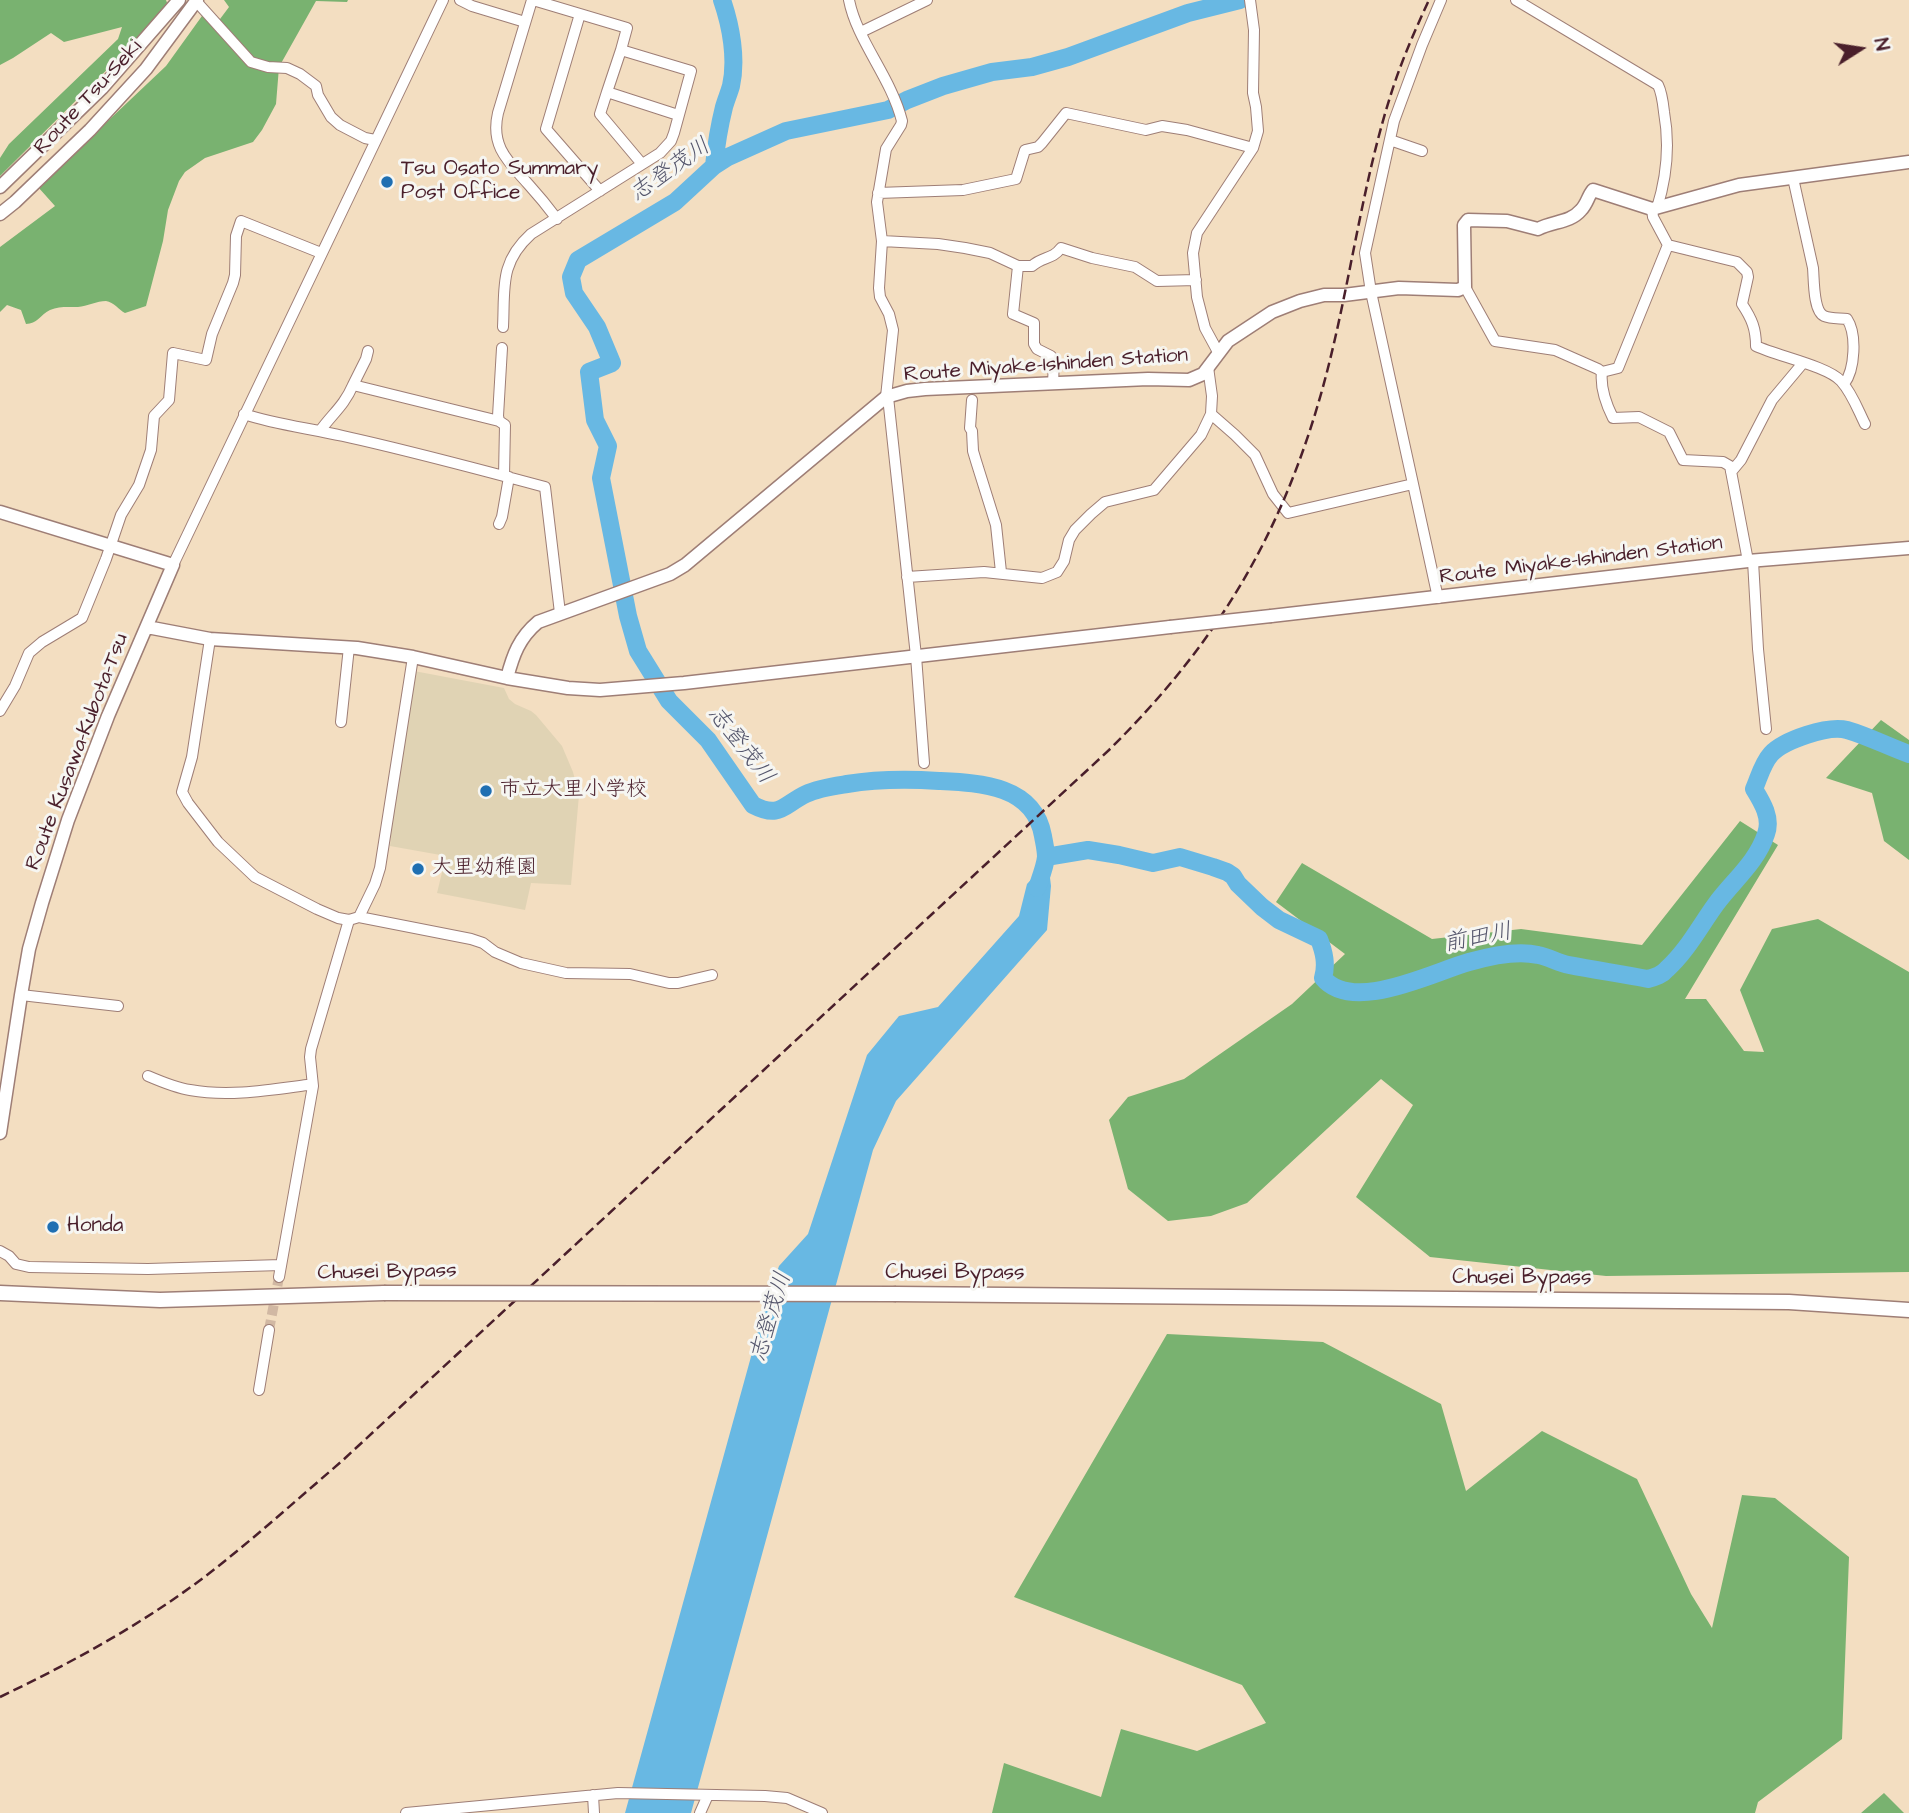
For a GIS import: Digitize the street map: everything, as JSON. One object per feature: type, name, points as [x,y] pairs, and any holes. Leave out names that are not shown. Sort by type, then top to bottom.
[{"type":"highway","name":"Chusei Bypass","points":[[0,1293],[160,1300],[384,1293],[896,1294],[1789,1302],[1909,1310]]},
{"type":"main road","name":"Route Tsu-Seki","points":[[0,187],[102,88],[179,0]]},
{"type":"main road","name":"Route Tsu-Seki","points":[[0,214],[90,130],[146,69],[196,1]]},
{"type":"main road","points":[[1465,287],[1464,225],[1468,220],[1507,221],[1538,229],[1575,216],[1585,206],[1593,190],[1655,208],[1740,185],[1909,162]]},
{"type":"main road","name":"Route Miyake-Ishinden Station","points":[[507,678],[513,655],[529,629],[538,622],[670,574],[700,554],[887,397],[925,389],[1148,379],[1182,381],[1203,374],[1228,341],[1290,304],[1324,295],[1399,288],[1458,290],[1465,287]]},
{"type":"main road","points":[[0,512],[173,565]]},
{"type":"main road","name":"Route Miyake-Ishinden Station","points":[[147,627],[210,639],[349,647],[413,657],[507,678],[568,688],[600,690],[684,683],[1750,561],[1909,548]]},
{"type":"main road","name":"Route Kusawa-Kubota-Tsu","points":[[0,1133],[29,949],[42,903],[68,820],[108,716],[173,565]]},
{"type":"street","points":[[173,565],[443,0]]},
{"type":"street","points":[[460,0],[525,22]]},
{"type":"street","points":[[557,219],[505,158],[496,135],[498,113],[532,0],[626,28],[600,114],[642,164]]},
{"type":"street","points":[[849,0],[852,14],[887,80],[901,125],[886,149],[878,193],[882,241],[879,288],[893,330],[887,397],[916,656],[924,763]]},
{"type":"street","points":[[861,32],[927,0]]},
{"type":"street","points":[[1438,598],[1364,253],[1396,114],[1441,0]]},
{"type":"street","points":[[1516,0],[1658,85],[1668,130],[1667,170],[1653,217],[1668,244],[1737,262],[1747,272],[1742,304],[1754,323],[1756,346],[1839,378],[1865,424]]},
{"type":"street","points":[[196,1],[251,62],[268,67],[287,68],[300,74],[316,86],[318,95],[331,117],[340,125],[375,140]]},
{"type":"street","points":[[1218,352],[1206,327],[1197,297],[1193,253],[1197,233],[1253,148],[1258,125],[1253,93],[1254,30],[1251,3]]},
{"type":"street","points":[[580,14],[546,128],[600,191]]},
{"type":"street","points":[[503,327],[505,281],[509,261],[516,248],[531,234],[660,153],[670,141],[691,71],[621,50]]},
{"type":"street","points":[[607,92],[678,115]]},
{"type":"street","points":[[878,193],[963,190],[1016,179],[1025,150],[1042,144],[1066,113],[1146,130],[1162,126],[1187,130],[1253,148]]},
{"type":"street","points":[[1390,140],[1422,151]]},
{"type":"street","points":[[1794,178],[1819,311],[1826,317],[1844,318],[1850,325],[1853,361],[1844,384]]},
{"type":"street","points":[[0,711],[15,686],[29,653],[82,618],[121,515],[139,485],[151,450],[154,415],[169,400],[173,353],[206,360],[212,334],[233,284],[236,236],[241,221],[321,253]]},
{"type":"street","points":[[882,241],[938,244],[990,253],[1018,266],[1032,266],[1039,260],[1055,256],[1061,248],[1135,267],[1157,281],[1196,280]]},
{"type":"street","points":[[1465,287],[1495,341],[1555,350],[1602,372],[1618,368],[1668,244]]},
{"type":"street","points":[[1018,266],[1013,314],[1034,323],[1034,344],[1054,360],[1053,384]]},
{"type":"street","points":[[499,421],[502,348]]},
{"type":"street","points":[[320,431],[342,406],[368,351]]},
{"type":"street","points":[[1731,472],[1741,460],[1772,400],[1803,363]]},
{"type":"street","points":[[907,578],[984,572],[1036,578],[1057,572],[1064,561],[1074,530],[1105,502],[1154,490],[1201,435],[1211,414],[1212,396],[1208,367]]},
{"type":"street","points":[[1602,372],[1601,381],[1606,404],[1613,418],[1639,417],[1669,432],[1683,460],[1723,461],[1730,466],[1750,561],[1766,729]]},
{"type":"street","points":[[353,385],[499,421],[505,425],[507,476],[499,524]]},
{"type":"street","points":[[972,400],[970,428],[973,451],[996,525],[1001,572]]},
{"type":"street","points":[[244,414],[268,422],[320,431],[545,487],[560,613]]},
{"type":"street","points":[[1211,414],[1255,456],[1273,494],[1289,513],[1413,484]]},
{"type":"street","points":[[210,639],[192,757],[181,790],[183,797],[218,842],[246,869],[317,909],[354,919],[478,941],[521,963],[566,973],[630,974],[669,983],[712,975]]},
{"type":"street","points":[[341,722],[349,647]]},
{"type":"street","points":[[279,1277],[313,1086],[311,1049],[354,919],[375,884],[380,868],[413,657]]},
{"type":"street","points":[[21,995],[118,1006]]},
{"type":"street","points":[[149,1076],[175,1087],[199,1092],[236,1093],[313,1086]]},
{"type":"street","points":[[0,1251],[16,1264],[29,1267],[148,1269],[281,1265]]},
{"type":"street","points":[[259,1390],[268,1330]]},
{"type":"street","points":[[406,1813],[618,1793],[788,1798],[808,1811],[822,1813]]},
{"type":"street","points":[[593,1795],[594,1813]]},
{"type":"street","points":[[700,1813],[705,1795]]},
{"type":"shaded area","name":"市立大里小学校","points":[[414,671],[504,688],[509,699],[536,715],[562,746],[579,795],[571,885],[531,883],[525,910],[437,893],[446,856],[390,846],[391,838],[388,836]]},
{"type":"green space","points":[[0,0],[166,0],[169,8],[0,176],[0,158],[9,144],[118,39],[122,27],[64,42],[51,33],[0,65]]},
{"type":"green space","points":[[224,0],[348,0],[316,1],[279,67],[276,104],[253,142],[205,158],[185,172],[179,181],[168,210],[146,306],[125,313],[106,301],[78,307],[60,307],[50,310],[30,324],[26,324],[21,310],[7,305],[0,312],[0,247],[55,206],[38,187],[166,66],[202,16],[220,19],[229,7]]},
{"type":"green space","points":[[1881,720],[1909,740],[1909,860],[1884,841],[1872,793],[1826,778]]},
{"type":"green space","points":[[1740,821],[1778,845],[1685,999],[1706,999],[1744,1051],[1764,1052],[1740,990],[1772,929],[1818,919],[1909,972],[1909,1272],[1606,1276],[1430,1257],[1356,1197],[1413,1105],[1381,1079],[1247,1203],[1211,1216],[1168,1221],[1128,1189],[1109,1120],[1128,1097],[1184,1079],[1292,1004],[1345,954],[1276,902],[1302,863],[1432,939],[1521,929],[1642,945]]},
{"type":"green space","points":[[1167,1334],[1323,1342],[1441,1404],[1466,1491],[1542,1431],[1637,1479],[1691,1594],[1712,1628],[1742,1495],[1775,1498],[1849,1557],[1842,1739],[1758,1802],[1755,1813],[992,1813],[1004,1763],[1101,1797],[1121,1729],[1197,1751],[1266,1723],[1242,1685],[1014,1597]]},
{"type":"green space","points":[[1884,1793],[1904,1813],[1861,1813]]},
{"type":"water","points":[[1048,861],[1051,886],[1047,930],[896,1101],[873,1150],[691,1813],[625,1813],[765,1306],[779,1266],[808,1234],[867,1055],[899,1016],[938,1007],[1019,916],[1027,884]]},
{"type":"waterway","points":[[714,166],[719,129],[733,76],[730,32],[722,0]]},
{"type":"waterway","name":"志登茂川","points":[[1037,888],[1046,857],[1043,836],[1038,819],[1029,806],[1017,797],[1003,790],[971,783],[882,780],[821,789],[806,794],[781,809],[769,811],[753,805],[708,740],[669,701],[638,651],[628,616],[601,478],[608,446],[595,420],[589,372],[612,363],[597,327],[574,293],[571,277],[578,260],[675,202],[714,166],[786,131],[888,110],[943,86],[992,72],[1032,67],[1068,57],[1188,13],[1240,0]]},
{"type":"waterway","name":"前田川","points":[[1046,857],[1088,850],[1153,863],[1180,857],[1227,872],[1279,920],[1319,939],[1324,958],[1323,978],[1336,988],[1353,992],[1394,987],[1469,962],[1512,953],[1538,955],[1569,965],[1648,979],[1663,973],[1681,954],[1762,844],[1768,822],[1754,789],[1771,754],[1807,735],[1839,729],[1855,732],[1909,754]]},
{"type":"tunnel","points":[[269,1330],[279,1277]]},
{"type":"railway","points":[[0,1697],[84,1654],[165,1605],[232,1555],[342,1461],[1109,750],[1182,670],[1240,586],[1286,495],[1305,446],[1331,357],[1380,131],[1399,70],[1429,0]]},
{"type":"place","name":"Tsu Osato Summary Post Office","points":[[387,182]]},
{"type":"place","name":"市立大里小学校","points":[[486,791]]},
{"type":"place","name":"大里幼稚園","points":[[418,869]]},
{"type":"place","name":"Honda","points":[[53,1227]]}]
